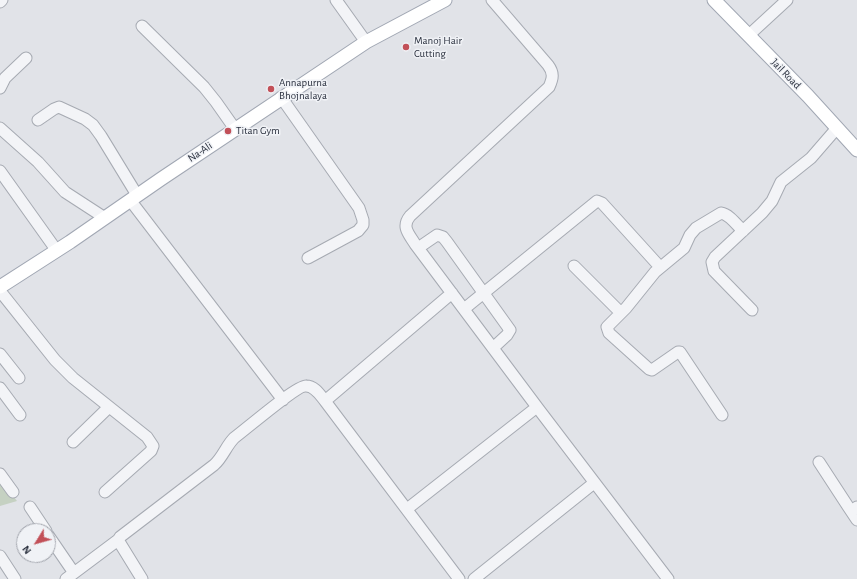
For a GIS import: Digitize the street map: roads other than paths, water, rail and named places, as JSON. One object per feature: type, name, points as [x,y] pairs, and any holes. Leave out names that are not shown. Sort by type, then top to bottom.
[{"type":"main road","name":"Na-Ali","points":[[0,287],[57,251],[235,128],[366,42],[431,3],[445,0]]},
{"type":"main road","name":"Jail Road","points":[[714,0],[857,150]]},
{"type":"street","points":[[336,0],[366,42]]},
{"type":"street","points":[[492,0],[548,65],[553,72],[553,80],[549,87],[406,220],[405,227],[418,248],[668,579]]},
{"type":"street","points":[[749,35],[788,0]]},
{"type":"street","points":[[142,26],[204,87],[235,128]]},
{"type":"street","points":[[0,88],[5,78],[26,58]]},
{"type":"street","points":[[281,97],[342,182],[359,208],[363,220],[363,225],[358,230],[308,258]]},
{"type":"street","points":[[38,120],[59,107],[90,122],[101,136],[133,198],[283,400]]},
{"type":"street","points":[[0,128],[38,162],[65,192],[105,218]]},
{"type":"street","points":[[752,310],[714,271],[712,262],[768,206],[781,182],[812,158],[837,128]]},
{"type":"street","points":[[0,171],[57,251]]},
{"type":"street","points":[[464,309],[597,201],[602,202],[660,267]]},
{"type":"street","points":[[722,415],[680,352],[652,370],[646,368],[609,333],[607,328],[651,276],[684,248],[690,235],[696,228],[721,213],[724,213],[743,231]]},
{"type":"street","points":[[418,248],[437,235],[444,237],[510,330],[507,335],[493,348]]},
{"type":"street","points":[[574,266],[621,313]]},
{"type":"street","points":[[0,291],[65,371],[147,437],[153,446],[151,451],[105,492]]},
{"type":"street","points":[[325,401],[452,293]]},
{"type":"street","points":[[0,354],[19,378]]},
{"type":"street","points":[[56,550],[70,576],[214,465],[222,457],[230,442],[234,438],[302,386],[306,386],[312,387],[325,401],[459,579]]},
{"type":"street","points":[[0,388],[20,415]]},
{"type":"street","points":[[73,442],[109,407]]},
{"type":"street","points":[[407,509],[537,407]]},
{"type":"street","points":[[819,462],[853,508],[857,520]]},
{"type":"street","points":[[0,474],[13,492]]},
{"type":"street","points":[[474,579],[594,483]]},
{"type":"street","points":[[30,507],[41,523]]},
{"type":"street","points":[[118,540],[142,579]]},
{"type":"street","points":[[0,556],[15,579]]},
{"type":"place","name":"Manoj Hair Cutting","points":[[406,47]]},
{"type":"place","name":"Annapurna Bhojnalaya","points":[[271,89]]},
{"type":"place","name":"Titan Gym","points":[[228,131]]}]
